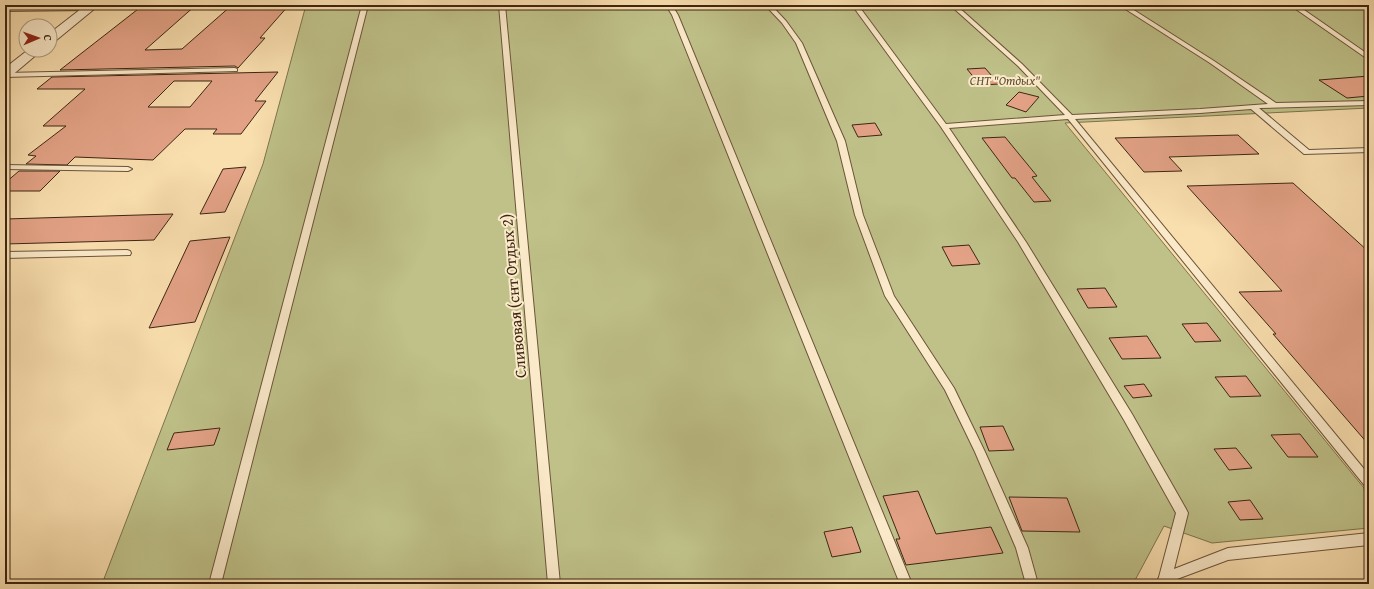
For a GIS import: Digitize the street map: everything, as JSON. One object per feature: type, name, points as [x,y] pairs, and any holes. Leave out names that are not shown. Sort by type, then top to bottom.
[{"type":"street","points":[[58,33],[92,7]]},
{"type":"street","points":[[5,75],[26,58]]},
{"type":"lane","points":[[214,584],[365,5]]},
{"type":"lane","name":"Сливовая (снт Отдых 2)","points":[[502,5],[554,584]]},
{"type":"lane","points":[[669,5],[675,15],[906,584]]},
{"type":"lane","points":[[768,5],[784,22],[799,43],[840,142],[859,215],[890,296],[953,395],[1022,548],[1032,584]]},
{"type":"lane","points":[[855,5],[944,126],[1026,248],[1128,417],[1182,513],[1163,581]]},
{"type":"lane","points":[[953,5],[1020,65],[1070,117],[1369,483]]},
{"type":"lane","points":[[1122,5],[1275,104]]},
{"type":"lane","points":[[1293,5],[1369,58]]},
{"type":"lane","points":[[5,9],[92,7]]},
{"type":"lane","points":[[5,75],[235,70]]},
{"type":"lane","points":[[944,126],[1070,117],[1253,107],[1275,104],[1369,103]]},
{"type":"lane","points":[[1253,107],[1308,152],[1369,150]]},
{"type":"lane","points":[[5,167],[128,169]]},
{"type":"lane","points":[[5,255],[127,253]]},
{"type":"lane","points":[[1163,581],[1228,554],[1369,539]]},
{"type":"green space","name":"СНТ \"Отдых\"","points":[[306,5],[1369,5],[1369,108],[1065,123],[1364,488],[1369,528],[1212,543],[1164,526],[1133,584],[102,584],[263,164]]},
{"type":"building","points":[[196,5],[145,50],[182,49],[232,5],[289,5],[260,38],[265,38],[238,68],[235,66],[60,70],[142,6]]},
{"type":"building","points":[[985,68],[999,84],[980,85],[967,69]]},
{"type":"building","points":[[278,72],[255,101],[266,101],[241,134],[213,134],[217,129],[185,129],[153,160],[75,157],[67,165],[26,164],[36,156],[28,155],[66,126],[43,126],[85,89],[37,89],[52,77]],"holes":[[[174,81],[212,81],[190,107],[148,107]]]},
{"type":"building","points":[[1369,76],[1369,96],[1347,98],[1319,80]]},
{"type":"building","points":[[1019,92],[1039,97],[1026,112],[1006,105]]},
{"type":"building","points":[[875,123],[882,135],[858,137],[852,125]]},
{"type":"building","points":[[1238,135],[1259,154],[1169,157],[1182,171],[1144,172],[1115,138]]},
{"type":"building","points":[[1005,137],[1037,176],[1032,177],[1051,201],[1034,202],[1015,178],[1012,178],[982,138]]},
{"type":"building","points":[[246,167],[225,212],[200,214],[223,169]]},
{"type":"building","points":[[19,171],[60,171],[40,191],[5,191],[5,183]]},
{"type":"building","points":[[1293,183],[1369,252],[1369,445],[1273,334],[1276,334],[1239,292],[1282,291],[1187,186]]},
{"type":"building","points":[[173,214],[154,240],[5,244],[5,219]]},
{"type":"building","points":[[230,237],[195,322],[149,328],[190,241]]},
{"type":"building","points":[[969,245],[980,264],[952,266],[942,247]]},
{"type":"building","points":[[1105,288],[1117,307],[1088,308],[1077,289]]},
{"type":"building","points":[[1207,323],[1221,341],[1195,342],[1182,324]]},
{"type":"building","points":[[1147,336],[1161,358],[1122,359],[1109,338]]},
{"type":"building","points":[[1246,376],[1261,396],[1230,397],[1215,377]]},
{"type":"building","points":[[1144,384],[1152,396],[1133,398],[1124,386]]},
{"type":"building","points":[[1003,426],[1014,450],[989,451],[980,427]]},
{"type":"building","points":[[220,428],[214,445],[167,450],[174,433]]},
{"type":"building","points":[[1300,434],[1318,457],[1288,457],[1271,435]]},
{"type":"building","points":[[1236,448],[1252,468],[1229,470],[1214,449]]},
{"type":"building","points":[[918,491],[936,534],[991,527],[1003,553],[906,565],[896,539],[900,539],[883,496]]},
{"type":"building","points":[[1009,497],[1067,498],[1080,532],[1022,531]]},
{"type":"building","points":[[1250,500],[1263,519],[1240,520],[1228,502]]},
{"type":"building","points":[[852,527],[861,552],[832,557],[824,532]]}]
